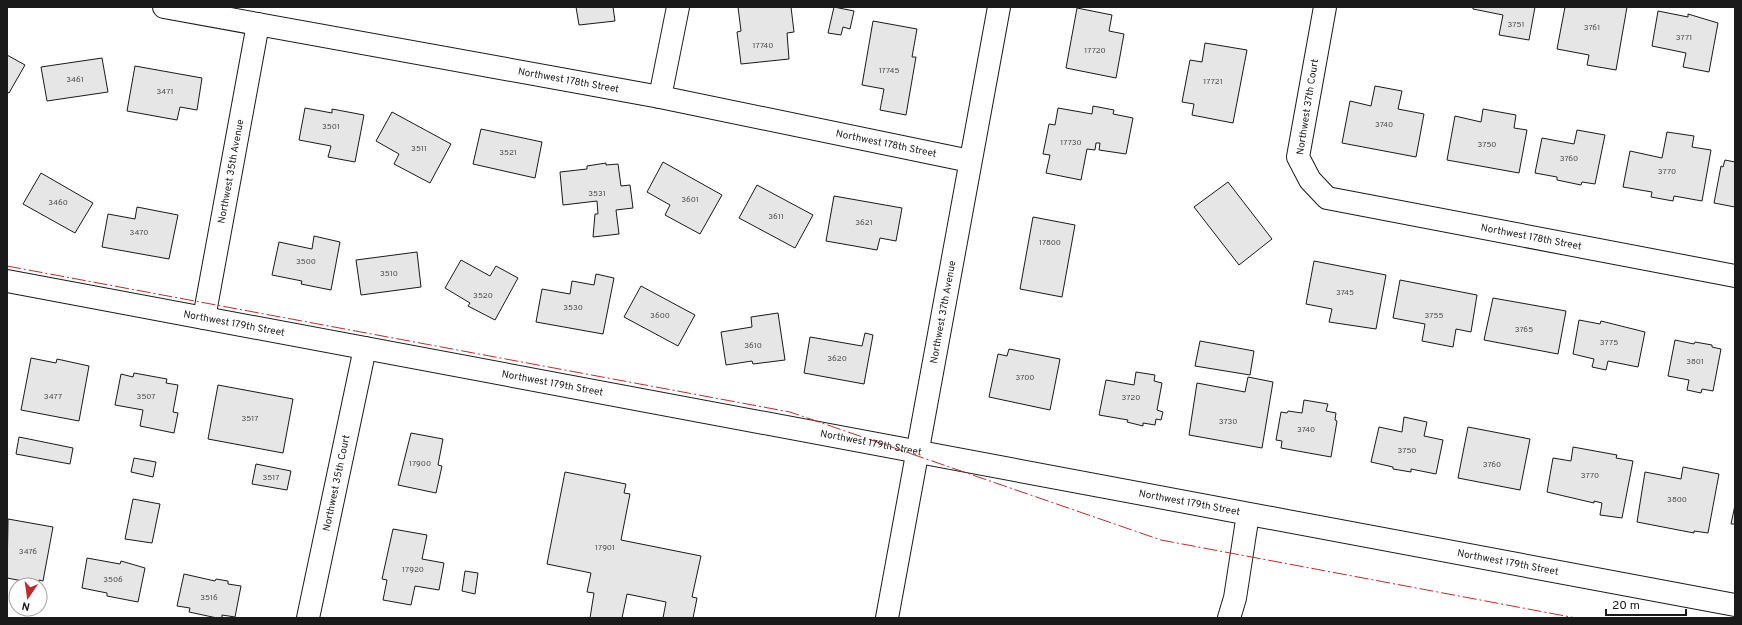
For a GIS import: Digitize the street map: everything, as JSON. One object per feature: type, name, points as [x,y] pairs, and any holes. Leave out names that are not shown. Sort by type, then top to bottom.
[{"type":"street","name":"Northwest 178th Street","points":[[164,7],[660,97],[970,161]]},
{"type":"street","points":[[660,97],[678,7]]},
{"type":"street","name":"Northwest 37th Avenue","points":[[887,618],[999,7]]},
{"type":"street","name":"Northwest 37th Court","points":[[1325,7],[1298,157],[1310,180],[1327,198]]},
{"type":"street","name":"Northwest 35th Avenue","points":[[204,318],[258,24]]},
{"type":"street","name":"Northwest 178th Street","points":[[1327,198],[1735,276]]},
{"type":"street","name":"Northwest 179th Street","points":[[7,281],[1735,605]]},
{"type":"street","name":"Northwest 35th Court","points":[[308,618],[365,348]]},
{"type":"street","points":[[1228,618],[1235,598],[1248,514]]},
{"type":"building","points":[[576,7],[613,7],[615,21],[579,25]]},
{"type":"building","points":[[738,7],[791,7],[794,32],[787,33],[789,59],[741,64],[737,32],[741,31]]},
{"type":"building","points":[[834,7],[854,11],[850,29],[843,27],[841,35],[828,33]]},
{"type":"building","points":[[1473,7],[1535,7],[1529,40],[1499,35],[1503,15],[1473,9]]},
{"type":"building","points":[[1565,7],[1627,7],[1616,70],[1587,65],[1589,55],[1557,49]]},
{"type":"building","points":[[1077,8],[1112,15],[1109,31],[1124,34],[1116,78],[1066,68]]},
{"type":"building","points":[[1658,11],[1688,17],[1688,14],[1718,23],[1709,72],[1683,67],[1686,53],[1652,46]]},
{"type":"building","points":[[873,21],[917,29],[912,57],[916,57],[906,115],[880,110],[884,89],[862,85]]},
{"type":"building","points":[[1205,43],[1247,50],[1233,123],[1192,115],[1194,104],[1182,102],[1190,60],[1202,62]]},
{"type":"building","points":[[7,55],[25,65],[9,93],[7,92]]},
{"type":"building","points":[[102,58],[108,92],[47,101],[41,67]]},
{"type":"building","points":[[135,66],[202,78],[197,110],[180,107],[177,120],[127,111]]},
{"type":"building","points":[[1375,86],[1402,91],[1398,109],[1424,114],[1416,157],[1342,143],[1350,101],[1371,106]]},
{"type":"building","points":[[1093,106],[1114,110],[1113,114],[1133,118],[1126,154],[1099,150],[1100,143],[1096,143],[1095,150],[1087,149],[1081,180],[1046,173],[1050,155],[1043,154],[1049,124],[1055,125],[1058,108],[1092,114]]},
{"type":"building","points":[[305,108],[332,113],[332,109],[364,115],[355,162],[328,157],[331,146],[299,140]]},
{"type":"building","points":[[1483,109],[1516,115],[1514,128],[1527,130],[1519,173],[1447,160],[1455,116],[1481,122]]},
{"type":"building","points":[[392,112],[451,144],[430,183],[394,164],[399,154],[376,141]]},
{"type":"building","points":[[481,129],[542,142],[535,178],[473,164]]},
{"type":"building","points":[[1577,130],[1605,135],[1595,184],[1582,182],[1581,185],[1557,180],[1557,177],[1535,173],[1542,138],[1574,144]]},
{"type":"building","points":[[1667,132],[1694,136],[1692,147],[1711,150],[1702,201],[1674,196],[1673,201],[1651,197],[1652,192],[1623,187],[1630,151],[1662,158]]},
{"type":"building","points":[[1725,160],[1735,162],[1735,207],[1714,203],[1721,166],[1723,167]]},
{"type":"building","points":[[663,162],[722,195],[700,234],[665,215],[670,205],[647,192]]},
{"type":"building","points":[[606,163],[606,165],[618,164],[621,186],[630,185],[633,208],[616,210],[619,234],[593,237],[595,214],[598,214],[597,201],[563,205],[560,172],[587,169],[587,166]]},
{"type":"building","points":[[41,173],[93,203],[75,233],[23,204]]},
{"type":"building","points":[[1228,182],[1272,239],[1239,265],[1194,207]]},
{"type":"building","points":[[757,185],[813,215],[795,248],[739,218]]},
{"type":"building","points":[[834,196],[902,208],[896,241],[880,238],[877,250],[826,241]]},
{"type":"building","points":[[137,207],[178,215],[169,259],[102,247],[108,214],[135,219]]},
{"type":"building","points":[[1033,217],[1075,225],[1062,297],[1020,289]]},
{"type":"building","points":[[314,236],[340,242],[331,290],[301,284],[302,281],[272,275],[279,242],[312,249]]},
{"type":"building","points":[[417,252],[421,287],[361,295],[356,260]]},
{"type":"building","points":[[461,260],[490,276],[496,266],[518,278],[495,320],[468,306],[470,303],[445,288]]},
{"type":"building","points":[[1314,261],[1386,275],[1376,329],[1329,322],[1332,309],[1306,304]]},
{"type":"building","points":[[596,274],[614,278],[603,334],[536,322],[542,289],[570,294],[572,281],[594,285]]},
{"type":"building","points":[[1400,280],[1477,295],[1471,332],[1456,329],[1453,347],[1422,341],[1425,324],[1393,318]]},
{"type":"building","points":[[641,286],[695,315],[678,346],[624,317]]},
{"type":"building","points":[[1493,298],[1566,311],[1558,354],[1484,340]]},
{"type":"building","points":[[778,313],[785,360],[753,364],[752,361],[726,365],[721,332],[752,327],[751,317]]},
{"type":"building","points":[[1579,320],[1600,324],[1601,321],[1645,332],[1638,367],[1608,361],[1606,370],[1592,367],[1594,359],[1573,354]]},
{"type":"building","points":[[865,333],[873,335],[864,384],[804,373],[810,337],[862,346]]},
{"type":"building","points":[[1675,340],[1694,344],[1695,342],[1712,345],[1712,347],[1721,349],[1713,391],[1702,389],[1701,393],[1687,390],[1689,380],[1668,376]]},
{"type":"building","points":[[1200,341],[1254,351],[1250,375],[1195,366]]},
{"type":"building","points":[[1009,349],[1060,359],[1050,410],[989,397],[998,354],[1007,356]]},
{"type":"building","points":[[31,358],[56,363],[57,359],[89,366],[79,421],[21,410]]},
{"type":"building","points":[[1136,372],[1155,375],[1154,381],[1162,383],[1157,410],[1163,412],[1161,420],[1156,419],[1155,425],[1143,423],[1143,426],[1127,422],[1128,420],[1099,415],[1106,380],[1134,385]]},
{"type":"building","points":[[134,373],[167,379],[166,383],[178,385],[173,412],[178,413],[174,433],[140,426],[143,410],[115,405],[121,374],[133,377]]},
{"type":"building","points":[[1248,377],[1273,382],[1262,448],[1189,435],[1197,383],[1245,392]]},
{"type":"building","points":[[218,385],[293,399],[283,453],[208,439]]},
{"type":"building","points":[[1304,400],[1328,404],[1326,411],[1336,413],[1335,420],[1337,421],[1331,457],[1281,448],[1282,441],[1276,440],[1281,412],[1287,413],[1288,411],[1302,413]]},
{"type":"building","points":[[1404,417],[1427,422],[1424,436],[1443,440],[1436,474],[1411,469],[1411,472],[1393,469],[1393,467],[1371,462],[1379,427],[1402,432]]},
{"type":"building","points":[[1468,427],[1530,439],[1520,490],[1458,478]]},
{"type":"building","points":[[411,433],[443,439],[438,465],[442,466],[436,493],[398,485]]},
{"type":"building","points":[[19,437],[73,448],[70,464],[16,454]]},
{"type":"building","points":[[1573,447],[1617,455],[1616,458],[1633,461],[1622,518],[1600,515],[1602,503],[1594,501],[1594,503],[1547,492],[1553,458],[1571,461]]},
{"type":"building","points":[[134,458],[156,462],[153,477],[131,472]]},
{"type":"building","points":[[256,464],[291,471],[287,490],[252,484]]},
{"type":"building","points":[[1683,467],[1719,474],[1708,533],[1694,531],[1694,533],[1637,522],[1645,472],[1681,479]]},
{"type":"building","points":[[565,472],[626,484],[624,493],[630,494],[621,540],[701,556],[692,597],[697,598],[693,618],[663,618],[666,602],[627,594],[622,618],[590,618],[594,593],[587,592],[591,573],[547,564]]},
{"type":"building","points":[[133,499],[160,504],[152,543],[125,539]]},
{"type":"building","points":[[1735,505],[1735,524],[1731,524]]},
{"type":"building","points":[[8,519],[53,527],[44,577],[7,578]]},
{"type":"building","points":[[393,529],[427,535],[422,559],[444,563],[439,590],[415,586],[411,605],[383,600],[387,580],[382,579]]},
{"type":"building","points":[[87,558],[120,564],[121,561],[145,568],[138,602],[107,596],[107,593],[82,588]]},
{"type":"building","points":[[465,571],[478,573],[475,594],[462,591]]},
{"type":"building","points":[[184,574],[215,581],[216,579],[228,581],[228,584],[241,586],[235,617],[222,615],[222,618],[217,618],[189,612],[190,608],[177,606]]},
{"type":"power","points":[[7,266],[790,412],[1161,540],[1576,618]]}]
